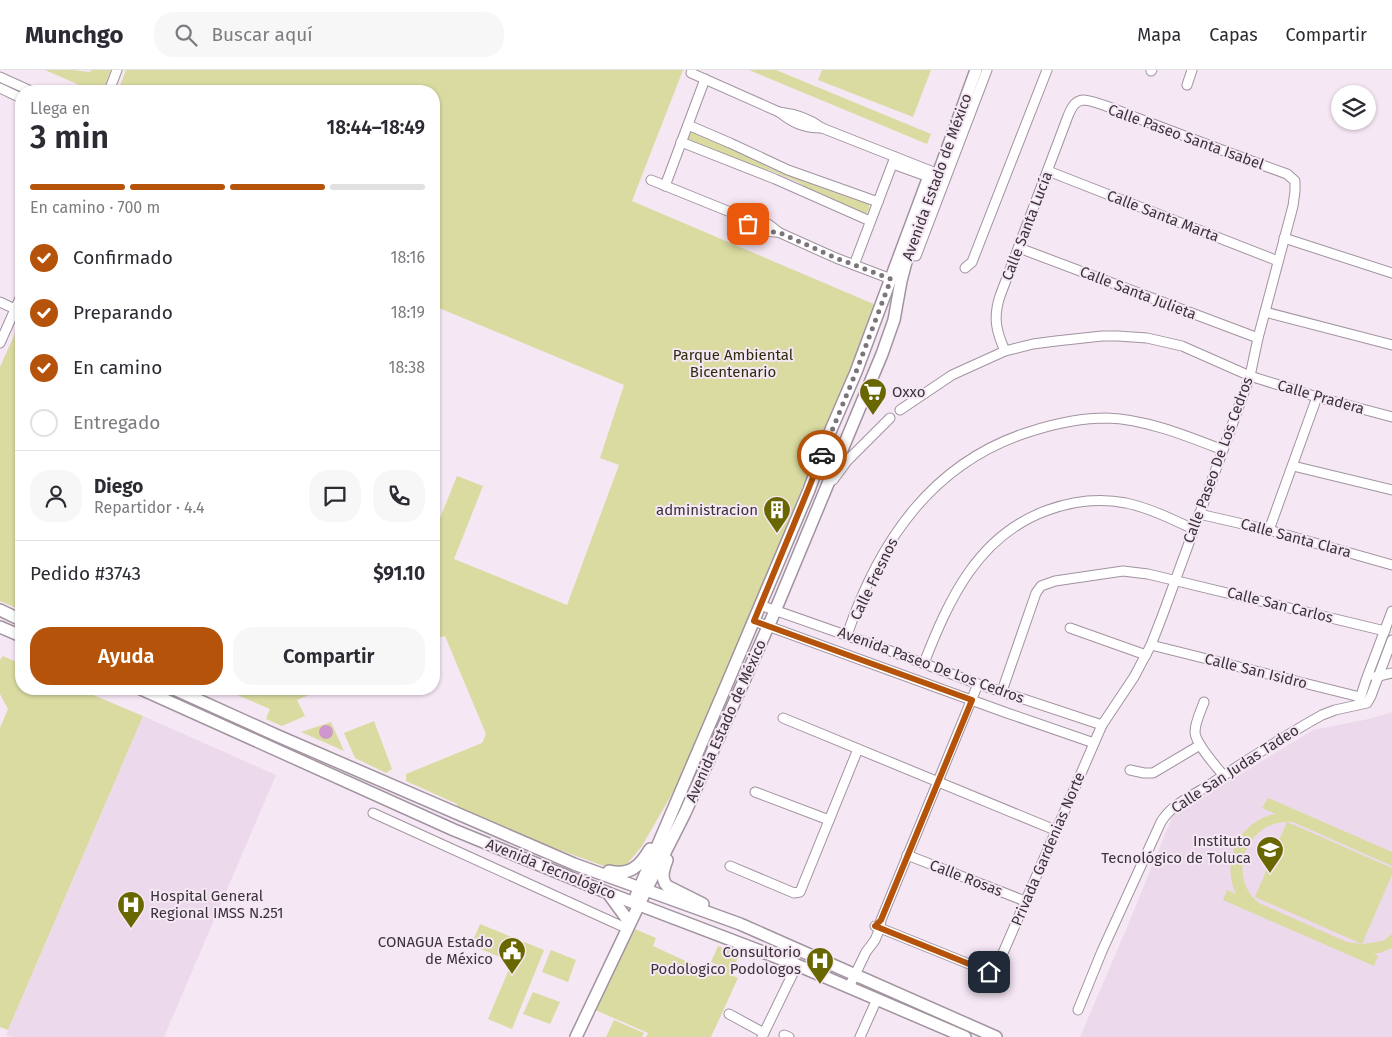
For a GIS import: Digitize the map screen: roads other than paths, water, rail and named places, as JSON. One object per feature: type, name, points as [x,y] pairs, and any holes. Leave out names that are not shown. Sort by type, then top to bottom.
[{"type":"main road","name":"Avenida Estado de México","points":[[576,1037],[637,904],[671,812],[754,621],[856,372],[969,70]]},
{"type":"main road","name":"Avenida Estado de México","points":[[643,889],[685,813],[768,627],[882,354],[894,320],[900,281],[906,262],[976,70]]},
{"type":"main road","points":[[788,538],[791,543],[802,547]]},
{"type":"main road","points":[[781,554],[789,557],[794,563]]},
{"type":"main road","points":[[0,610],[15,617]]},
{"type":"main road","points":[[4,628],[15,620]]},
{"type":"main road","name":"Avenida Tecnológico","points":[[154,695],[454,830],[608,893],[797,965],[965,1037]]},
{"type":"main road","name":"Avenida Tecnológico","points":[[187,695],[574,864],[740,924],[996,1037]]},
{"type":"main road","points":[[574,864],[622,873],[634,868],[646,856],[671,812]]},
{"type":"main road","points":[[685,813],[664,867],[664,883],[670,888],[722,913],[740,924]]},
{"type":"main road","points":[[608,893],[626,925]]},
{"type":"street","points":[[111,85],[117,70]]},
{"type":"street","points":[[916,256],[987,70]]},
{"type":"street","points":[[965,268],[972,262],[1047,70]]},
{"type":"street","points":[[1187,85],[1192,70]]},
{"type":"street","points":[[691,73],[779,112],[792,113],[812,121],[822,128],[930,174]]},
{"type":"street","points":[[15,95],[0,89],[2,78],[17,85]]},
{"type":"street","points":[[665,186],[705,79]]},
{"type":"street","name":"Calle Paseo Santa Isabel","points":[[1075,103],[1084,100],[1092,101],[1287,174],[1295,180]]},
{"type":"street","name":"Calle Santa Lucía","points":[[1005,351],[997,331],[996,312],[1000,296],[1068,116],[1075,103]]},
{"type":"street","points":[[688,125],[788,170],[878,202]]},
{"type":"street","points":[[681,142],[776,179],[870,221]]},
{"type":"street","points":[[854,265],[894,160]]},
{"type":"street","name":"Calle Santa Marta","points":[[1048,171],[1278,261]]},
{"type":"street","points":[[651,180],[740,216],[763,222],[772,226],[778,232],[891,279]]},
{"type":"street","name":"Calle Paseo De Los Cedros","points":[[1102,726],[1130,684],[1151,645],[1250,376],[1295,191],[1295,180]]},
{"type":"street","points":[[1284,238],[1392,273]]},
{"type":"street","name":"Calle Santa Julieta","points":[[1018,248],[1258,338]]},
{"type":"street","points":[[0,302],[15,308]]},
{"type":"street","points":[[0,343],[15,310]]},
{"type":"street","points":[[1265,312],[1392,344]]},
{"type":"street","name":"Calle Pradera","points":[[900,410],[952,375],[1005,351],[1056,341],[1102,336],[1127,336],[1147,338],[1182,346],[1250,376],[1317,397],[1392,417]]},
{"type":"street","points":[[1269,530],[1317,397]]},
{"type":"street","points":[[826,488],[847,461],[890,418]]},
{"type":"street","name":"Calle Fresnos","points":[[847,636],[856,611],[886,548],[908,516],[927,495],[958,467],[993,446],[1021,434],[1073,420],[1107,418],[1132,421],[1159,428],[1223,450]]},
{"type":"street","points":[[1293,466],[1392,490]]},
{"type":"street","points":[[924,664],[949,604],[966,575],[993,543],[1020,522],[1062,505],[1087,501],[1105,501],[1127,503],[1144,508],[1194,529]]},
{"type":"street","name":"Calle Santa Clara","points":[[1199,514],[1269,530],[1392,565]]},
{"type":"street","name":"Calle San Carlos","points":[[1002,692],[1036,593],[1041,586],[1055,581],[1123,572],[1148,574],[1385,631]]},
{"type":"street","name":"Avenida Paseo De Los Cedros","points":[[760,605],[978,684],[1102,726]]},
{"type":"street","points":[[1392,611],[1366,680],[1361,702],[1368,701],[1392,640]]},
{"type":"street","name":"Avenida Paseo De Los Cedros","points":[[754,621],[1094,743]]},
{"type":"street","points":[[1070,628],[1146,655]]},
{"type":"street","name":"Calle San Isidro","points":[[1151,645],[1361,702]]},
{"type":"street","points":[[1366,680],[1392,673]]},
{"type":"street","points":[[849,987],[867,946],[879,925],[978,684]]},
{"type":"street","points":[[1204,702],[1195,732],[1196,738],[1223,775]]},
{"type":"street","name":"Calle San Judas Tadeo","points":[[1078,1010],[1102,951],[1167,813],[1223,775],[1322,715],[1361,702]]},
{"type":"street","points":[[783,718],[1055,830]]},
{"type":"street","name":"Privada Gardenias Norte","points":[[879,925],[987,972],[994,971],[1102,726]]},
{"type":"street","points":[[1130,770],[1153,773],[1200,745]]},
{"type":"street","points":[[730,866],[794,893],[799,892],[858,749]]},
{"type":"street","points":[[755,792],[829,820]]},
{"type":"street","points":[[372,813],[626,925]]},
{"type":"street","name":"Calle Rosas","points":[[907,855],[1025,901]]},
{"type":"street","points":[[729,1014],[763,1035],[797,965]]},
{"type":"street","points":[[860,1037],[877,999]]},
{"type":"place","name":"Oxxo","points":[[873,416]]},
{"type":"place","name":"administracion","points":[[777,534]]},
{"type":"place","name":"Instituto Tecnológico de Toluca","points":[[1270,874]]},
{"type":"place","name":"Hospital General Regional IMSS N.251","points":[[131,929]]},
{"type":"place","name":"CONAGUA Estado de México","points":[[512,975]]},
{"type":"place","name":"Consultorio Podologico Podologos","points":[[820,985]]},
{"type":"park label","name":"Parque Ambiental Bicentenario","points":[[733,364]]}]
